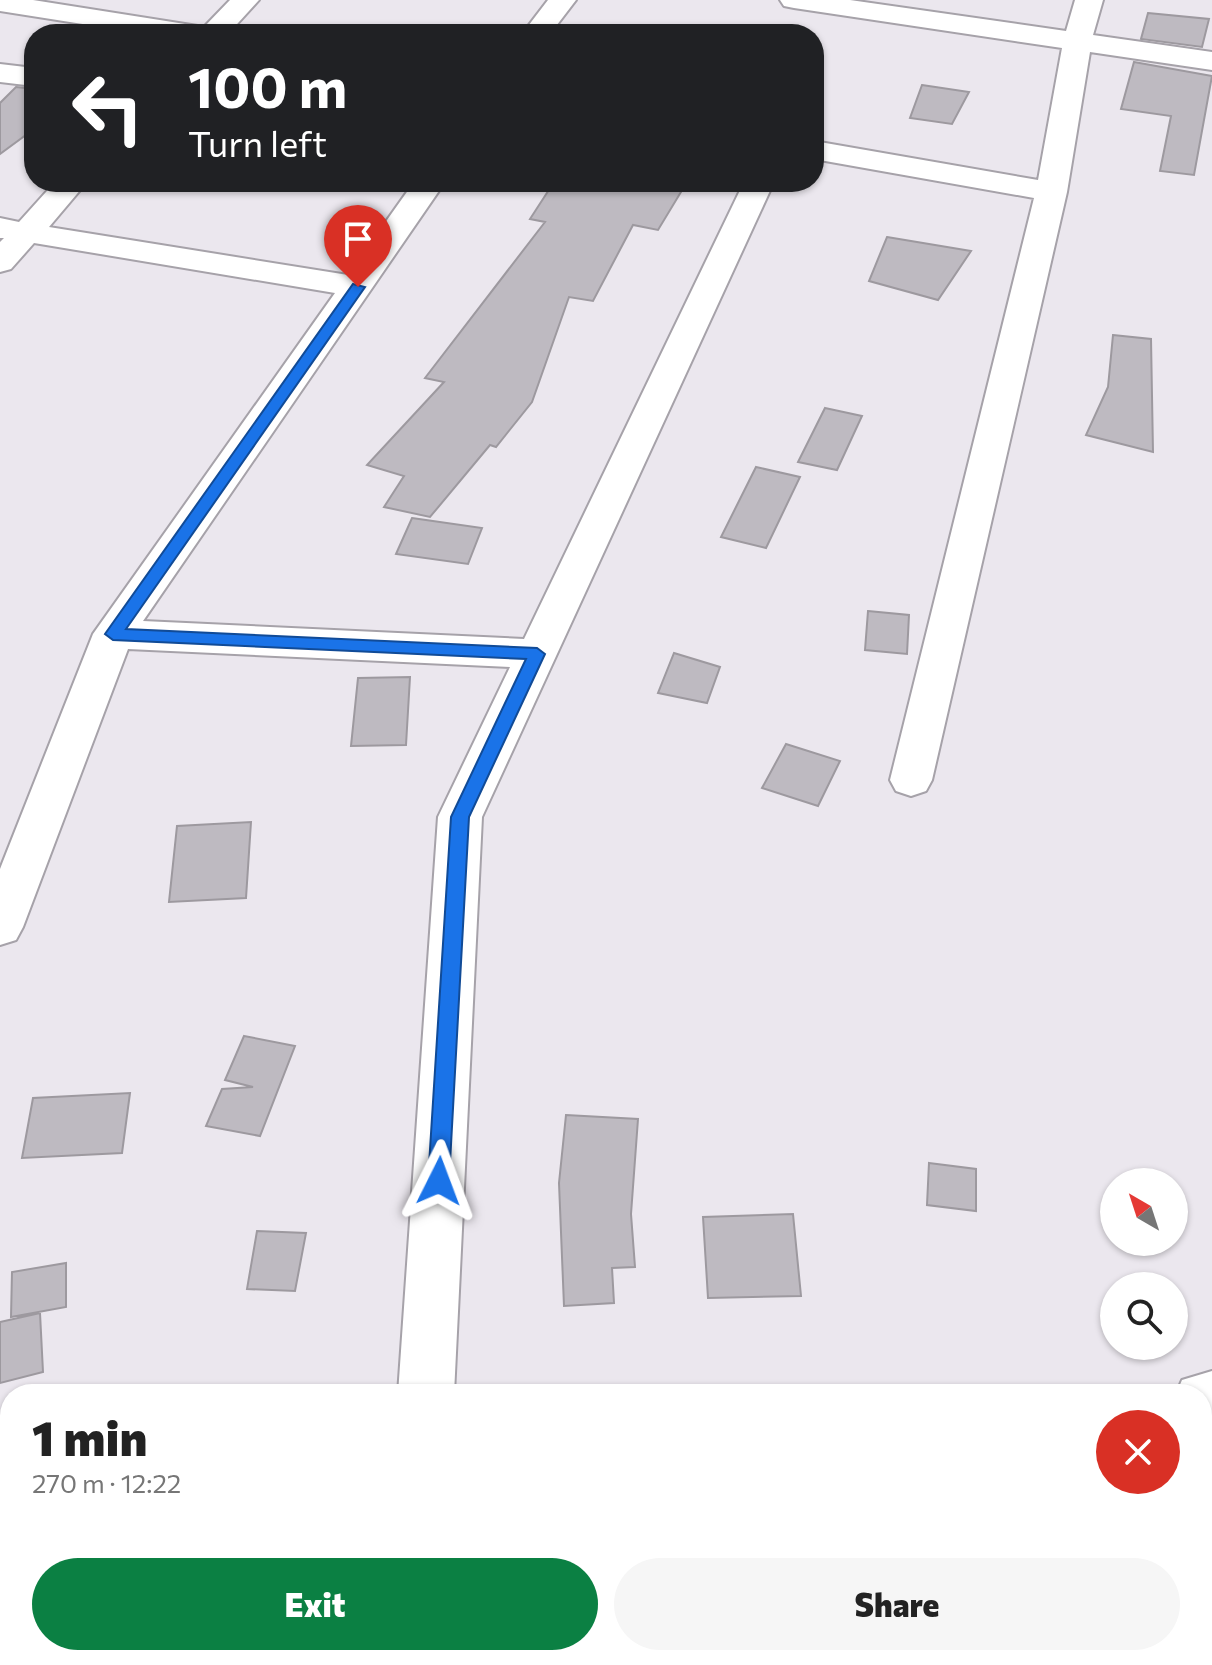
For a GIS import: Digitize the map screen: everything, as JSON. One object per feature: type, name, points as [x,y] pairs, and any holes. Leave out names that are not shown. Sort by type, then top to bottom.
[{"type":"street","points":[[222,24],[245,0]]},
{"type":"street","points":[[544,24],[562,0]]},
{"type":"street","points":[[794,0],[1078,39],[1212,61]]},
{"type":"street","points":[[911,780],[1051,192],[1078,39],[1089,0]]},
{"type":"street","points":[[0,3],[135,24]]},
{"type":"street","points":[[0,73],[24,76]]},
{"type":"street","points":[[824,152],[1051,192]]},
{"type":"street","points":[[0,262],[12,230],[60,192]]},
{"type":"street","points":[[0,927],[113,634],[423,192]]},
{"type":"street","points":[[427,1384],[460,817],[754,192]]},
{"type":"street","points":[[12,230],[358,287]]},
{"type":"street","points":[[113,634],[537,654]]},
{"type":"building","points":[[1148,13],[1209,19],[1202,47],[1141,39]]},
{"type":"building","points":[[1134,62],[1212,76],[1194,175],[1160,171],[1171,116],[1121,109]]},
{"type":"building","points":[[922,85],[969,92],[952,124],[910,118]]},
{"type":"building","points":[[16,87],[24,88],[24,136],[0,154],[0,103]]},
{"type":"building","points":[[548,192],[681,192],[658,230],[633,225],[593,301],[569,297],[532,402],[496,447],[490,445],[430,517],[384,507],[404,476],[367,465],[444,382],[425,378],[545,222],[530,219]]},
{"type":"building","points":[[887,237],[971,251],[938,300],[869,281]]},
{"type":"building","points":[[1113,335],[1151,339],[1153,452],[1086,435],[1108,387]]},
{"type":"building","points":[[825,408],[862,416],[837,470],[798,462]]},
{"type":"building","points":[[756,467],[800,477],[766,548],[721,537]]},
{"type":"building","points":[[412,518],[482,528],[468,564],[396,554]]},
{"type":"building","points":[[868,611],[909,615],[907,654],[865,650]]},
{"type":"building","points":[[674,653],[720,667],[707,703],[658,693]]},
{"type":"building","points":[[410,677],[406,745],[351,746],[358,678]]},
{"type":"building","points":[[786,744],[840,761],[818,806],[762,788]]},
{"type":"building","points":[[251,822],[246,898],[169,902],[177,826]]},
{"type":"building","points":[[244,1036],[295,1046],[260,1136],[206,1126],[222,1089],[253,1087],[225,1080]]},
{"type":"building","points":[[130,1093],[122,1153],[22,1158],[33,1098]]},
{"type":"building","points":[[566,1115],[638,1119],[631,1214],[635,1267],[612,1268],[614,1303],[564,1306],[559,1183]]},
{"type":"building","points":[[929,1163],[976,1169],[976,1211],[927,1205]]},
{"type":"building","points":[[793,1214],[801,1296],[708,1298],[703,1217]]},
{"type":"building","points":[[257,1231],[306,1233],[295,1291],[247,1289]]},
{"type":"building","points":[[66,1263],[66,1307],[11,1317],[12,1272]]},
{"type":"building","points":[[40,1313],[43,1372],[0,1383],[0,1322]]},
{"type":"route","points":[[358,287],[113,634],[537,654],[460,817],[439,1181]]}]
